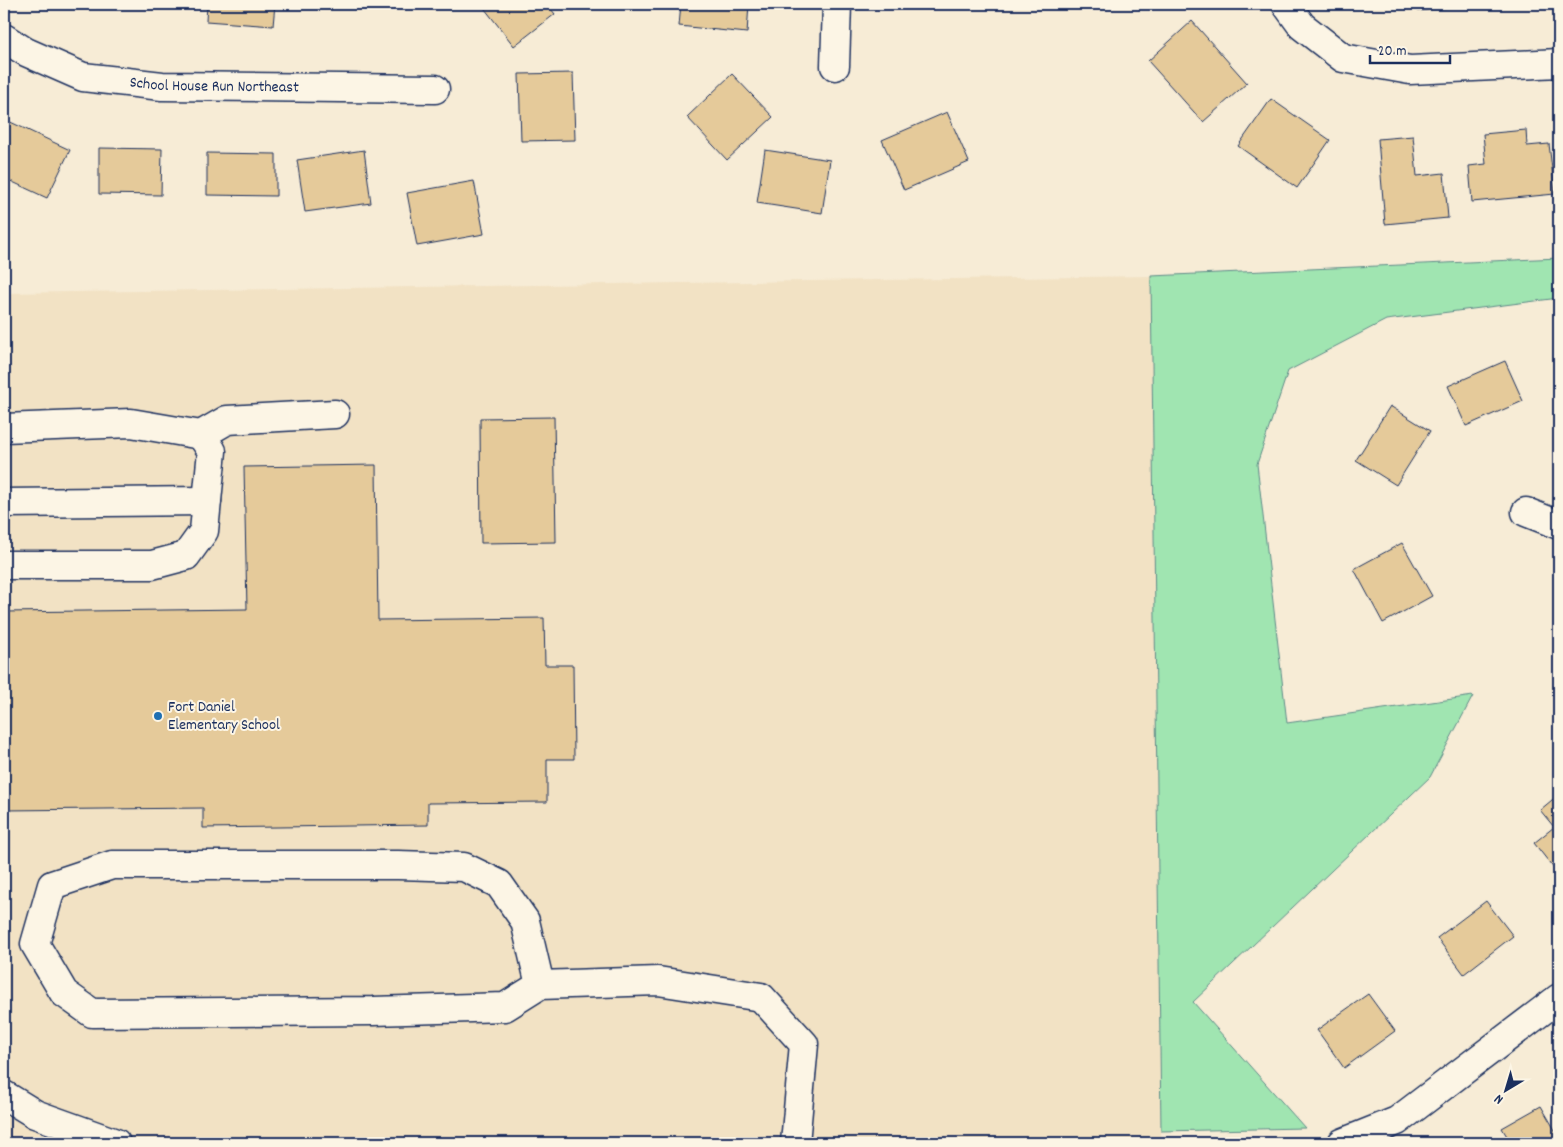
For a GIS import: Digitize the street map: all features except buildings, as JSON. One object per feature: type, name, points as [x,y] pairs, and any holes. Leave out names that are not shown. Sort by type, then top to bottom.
[{"type":"street","points":[[835,66],[837,4]]},
{"type":"street","points":[[1286,4],[1302,26],[1343,58],[1410,70],[1559,64]]},
{"type":"street","name":"School House Run Northeast","points":[[4,38],[26,52],[83,77],[152,85],[435,89]]},
{"type":"street","points":[[4,428],[131,422],[201,435],[228,420],[335,414]]},
{"type":"street","points":[[4,565],[152,565],[186,556],[204,531],[212,452],[201,435]]},
{"type":"street","points":[[4,503],[207,501]]},
{"type":"street","points":[[1526,512],[1559,525]]},
{"type":"street","points":[[540,985],[525,921],[499,884],[464,867],[398,865],[112,865],[52,885],[35,944],[64,993],[92,1013],[373,1011],[505,1007],[540,985],[658,981],[761,997],[804,1044],[795,1143]]},
{"type":"street","points":[[1342,1143],[1397,1121],[1559,998]]},
{"type":"street","points":[[4,1095],[35,1114],[116,1143]]},
{"type":"shaded area","points":[[1151,276],[1161,1143],[4,1143],[4,293]]},
{"type":"green space","points":[[1559,258],[1559,298],[1386,320],[1288,371],[1257,464],[1287,723],[1473,696],[1430,777],[1193,1002],[1305,1128],[1161,1131],[1151,276]]},
{"type":"place","name":"Fort Daniel Elementary School","points":[[158,716]]}]
